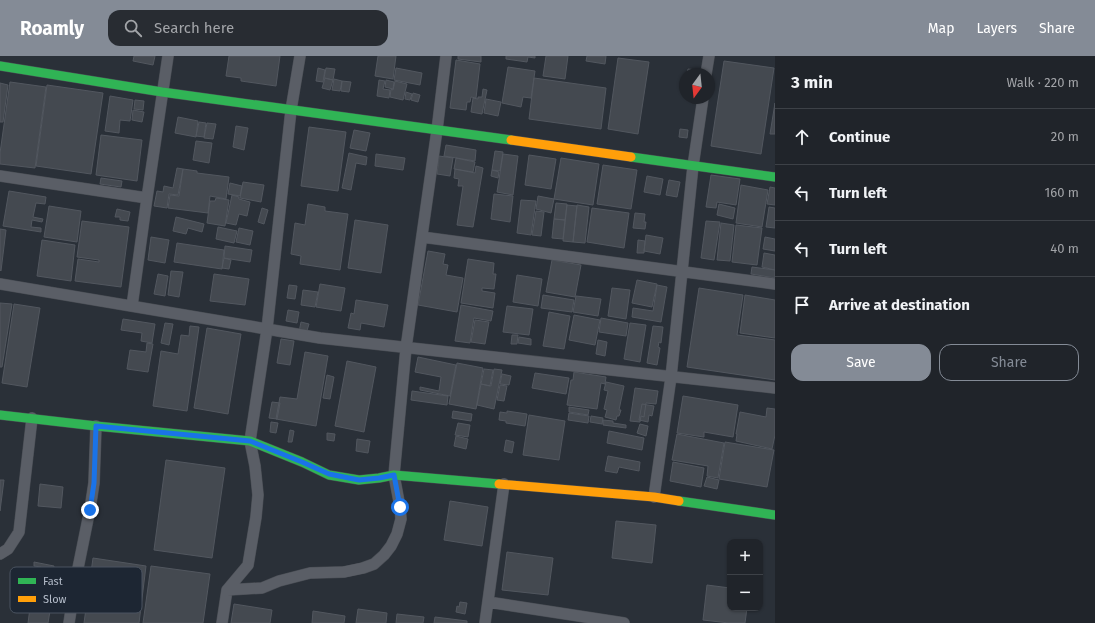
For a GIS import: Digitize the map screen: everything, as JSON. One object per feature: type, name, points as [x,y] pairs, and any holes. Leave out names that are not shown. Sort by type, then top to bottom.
[{"type":"street","points":[[132,306],[146,198],[168,56]]},
{"type":"street","points":[[222,623],[227,590],[248,565],[256,517],[258,495],[255,466],[250,441],[267,329],[291,110],[300,56]]},
{"type":"street","points":[[227,590],[262,588],[279,580],[310,573],[344,572],[363,568],[374,564],[384,555],[397,534],[400,519],[399,497],[394,475],[406,348],[446,56]]},
{"type":"street","points":[[707,68],[709,56]]},
{"type":"street","points":[[0,66],[162,92],[775,177]]},
{"type":"street","points":[[654,497],[672,377],[693,166],[702,104]]},
{"type":"street","points":[[0,176],[146,198]]},
{"type":"street","points":[[422,237],[775,284]]},
{"type":"street","points":[[0,284],[320,338],[775,388]]},
{"type":"street","points":[[0,415],[250,441],[329,474],[359,480],[394,475],[504,484],[654,497],[775,515]]},
{"type":"street","points":[[0,554],[8,549],[19,532],[32,418]]},
{"type":"street","points":[[78,567],[94,483],[96,426]]},
{"type":"street","points":[[485,623],[504,484]]},
{"type":"street","points":[[488,602],[624,623]]},
{"type":"street","points":[[68,623],[70,613]]},
{"type":"building","points":[[134,56],[155,56],[153,65],[133,61]]},
{"type":"building","points":[[229,56],[280,56],[276,86],[241,81],[241,78],[226,76]]},
{"type":"building","points":[[378,56],[396,56],[393,79],[375,76]]},
{"type":"building","points":[[458,56],[481,56],[481,62],[458,59]]},
{"type":"building","points":[[506,56],[535,56],[535,58],[528,57],[527,62],[506,59]]},
{"type":"building","points":[[546,56],[568,56],[565,79],[543,76]]},
{"type":"building","points":[[587,56],[606,56],[605,64],[586,61]]},
{"type":"building","points":[[618,58],[649,62],[638,134],[608,129]]},
{"type":"building","points":[[456,60],[480,64],[476,98],[471,97],[470,102],[467,102],[466,110],[450,108]]},
{"type":"building","points":[[724,61],[774,68],[761,154],[711,146]]},
{"type":"building","points":[[508,67],[535,71],[531,98],[523,97],[521,107],[502,103]]},
{"type":"building","points":[[318,68],[325,70],[323,82],[316,81]]},
{"type":"building","points":[[326,68],[335,69],[333,80],[324,78]]},
{"type":"building","points":[[396,68],[422,73],[420,85],[394,80]]},
{"type":"building","points":[[325,78],[333,80],[330,90],[322,88]]},
{"type":"building","points":[[534,78],[606,88],[601,129],[529,119]]},
{"type":"building","points":[[334,79],[342,81],[340,91],[332,90]]},
{"type":"building","points":[[379,80],[385,81],[383,89],[390,90],[389,98],[377,96]]},
{"type":"building","points":[[386,80],[394,82],[393,89],[385,87]]},
{"type":"building","points":[[342,81],[351,82],[349,92],[341,91]]},
{"type":"building","points":[[395,81],[407,84],[403,100],[390,97],[391,89],[393,90]]},
{"type":"building","points":[[10,82],[46,87],[35,168],[0,164],[0,153]]},
{"type":"building","points":[[0,83],[8,85],[3,122],[0,122]]},
{"type":"building","points":[[47,85],[103,93],[91,174],[36,166]]},
{"type":"building","points":[[483,89],[487,90],[482,114],[471,112],[473,98],[478,99],[478,97],[482,97]]},
{"type":"building","points":[[406,92],[412,94],[410,100],[405,99]]},
{"type":"building","points":[[413,93],[420,95],[418,102],[411,100]]},
{"type":"building","points":[[110,96],[133,100],[130,121],[120,120],[119,133],[105,131]]},
{"type":"building","points":[[486,99],[501,102],[498,116],[484,113]]},
{"type":"building","points":[[135,100],[144,101],[143,110],[134,109]]},
{"type":"building","points":[[775,103],[775,134],[770,134]]},
{"type":"building","points":[[133,110],[144,112],[142,122],[132,120]]},
{"type":"building","points":[[178,117],[198,121],[196,137],[175,133]]},
{"type":"building","points":[[199,122],[206,123],[204,137],[196,136]]},
{"type":"building","points":[[207,123],[216,124],[213,139],[204,138]]},
{"type":"building","points":[[236,126],[248,128],[244,150],[233,147]]},
{"type":"building","points":[[309,127],[346,132],[338,191],[301,186]]},
{"type":"building","points":[[680,129],[688,130],[687,138],[679,137]]},
{"type":"building","points":[[354,130],[370,133],[366,151],[350,148]]},
{"type":"building","points":[[101,135],[142,140],[137,181],[96,175]]},
{"type":"building","points":[[196,141],[212,143],[209,163],[193,160]]},
{"type":"building","points":[[446,145],[476,150],[475,161],[444,156]]},
{"type":"building","points":[[495,151],[503,152],[500,171],[492,170]]},
{"type":"building","points":[[349,153],[367,157],[366,165],[356,163],[351,190],[342,188]]},
{"type":"building","points":[[376,154],[405,158],[403,170],[375,166]]},
{"type":"building","points":[[503,154],[518,156],[513,195],[497,192]]},
{"type":"building","points":[[529,155],[556,159],[551,189],[525,185]]},
{"type":"building","points":[[439,156],[453,158],[450,176],[437,174]]},
{"type":"building","points":[[456,158],[475,162],[473,172],[454,169]]},
{"type":"building","points":[[561,158],[599,164],[593,205],[554,199]]},
{"type":"building","points":[[603,165],[637,170],[631,209],[597,204]]},
{"type":"building","points":[[476,166],[483,168],[473,227],[457,225],[463,186],[458,186],[459,179],[454,178],[455,169],[475,173]]},
{"type":"building","points":[[177,168],[183,169],[178,195],[169,194],[167,208],[154,206],[157,191],[163,192],[164,186],[173,188]]},
{"type":"building","points":[[183,169],[197,171],[197,173],[229,177],[226,199],[210,196],[208,213],[168,208],[170,195],[179,196]]},
{"type":"building","points":[[492,170],[499,172],[498,178],[491,176]]},
{"type":"building","points":[[711,175],[740,179],[736,205],[717,202],[716,208],[706,207]]},
{"type":"building","points":[[647,176],[663,179],[660,195],[644,192]]},
{"type":"building","points":[[101,178],[122,181],[121,187],[100,184]]},
{"type":"building","points":[[669,180],[680,182],[677,197],[666,195]]},
{"type":"building","points":[[243,182],[264,185],[261,202],[240,198]]},
{"type":"building","points":[[230,183],[242,186],[240,196],[228,194]]},
{"type":"building","points":[[741,185],[768,190],[762,227],[736,223]]},
{"type":"building","points":[[770,187],[775,188],[775,205],[767,204]]},
{"type":"building","points":[[9,191],[46,197],[45,204],[36,203],[33,217],[43,219],[42,222],[32,220],[31,227],[41,228],[41,232],[3,226]]},
{"type":"building","points":[[494,194],[513,196],[510,222],[491,219]]},
{"type":"building","points":[[232,195],[250,202],[247,216],[239,214],[236,225],[226,223]]},
{"type":"building","points":[[538,196],[554,199],[551,213],[536,209]]},
{"type":"building","points":[[216,198],[229,200],[225,226],[207,223],[210,201],[215,201]]},
{"type":"building","points":[[521,200],[536,201],[531,235],[517,233]]},
{"type":"building","points":[[556,203],[567,204],[565,220],[554,219]]},
{"type":"building","points":[[308,204],[325,207],[325,211],[348,214],[340,270],[300,264],[301,256],[291,254],[295,223],[305,225]]},
{"type":"building","points":[[719,204],[735,208],[733,219],[717,215]]},
{"type":"building","points":[[567,205],[577,206],[573,242],[563,241]]},
{"type":"building","points":[[577,205],[589,207],[585,243],[573,242]]},
{"type":"building","points":[[49,206],[81,211],[77,242],[44,237]]},
{"type":"building","points":[[769,207],[775,208],[775,228],[766,227]]},
{"type":"building","points":[[262,208],[268,210],[264,224],[258,222]]},
{"type":"building","points":[[592,208],[629,213],[624,248],[587,242]]},
{"type":"building","points":[[117,209],[130,212],[128,221],[120,220],[120,217],[115,217]]},
{"type":"building","points":[[536,211],[544,212],[541,236],[532,235]]},
{"type":"building","points":[[635,213],[645,214],[645,229],[633,228]]},
{"type":"building","points":[[176,217],[204,224],[202,232],[188,228],[186,234],[173,231]]},
{"type":"building","points":[[554,219],[565,220],[563,239],[552,238]]},
{"type":"building","points":[[355,220],[388,225],[381,273],[348,268]]},
{"type":"building","points":[[82,221],[129,227],[121,287],[75,281],[78,259],[99,262],[99,260],[77,257]]},
{"type":"building","points":[[706,221],[720,222],[714,260],[701,258]]},
{"type":"building","points":[[721,223],[734,225],[730,261],[717,260]]},
{"type":"building","points":[[736,225],[762,228],[757,265],[732,262]]},
{"type":"building","points":[[218,227],[237,231],[234,243],[216,239]]},
{"type":"building","points":[[239,228],[253,231],[250,245],[236,242]]},
{"type":"building","points":[[0,229],[6,230],[1,271],[0,270]]},
{"type":"building","points":[[646,235],[663,238],[660,254],[644,251]]},
{"type":"building","points":[[151,237],[169,240],[165,263],[148,260]]},
{"type":"building","points":[[765,237],[775,239],[775,251],[763,249]]},
{"type":"building","points":[[42,240],[75,245],[71,281],[37,276]]},
{"type":"building","points":[[638,240],[645,241],[644,253],[637,253]]},
{"type":"building","points":[[177,243],[224,250],[222,269],[174,262]]},
{"type":"building","points":[[225,246],[252,250],[250,262],[224,258]]},
{"type":"building","points":[[428,251],[445,254],[443,264],[448,265],[446,275],[463,278],[457,312],[418,305]]},
{"type":"building","points":[[764,253],[775,255],[775,270],[762,267]]},
{"type":"building","points":[[224,258],[231,260],[229,269],[222,268]]},
{"type":"building","points":[[468,259],[494,263],[493,274],[496,274],[494,289],[482,288],[482,291],[495,293],[493,308],[461,303]]},
{"type":"building","points":[[552,260],[581,265],[575,297],[546,292]]},
{"type":"building","points":[[752,267],[775,270],[775,278],[751,274]]},
{"type":"building","points":[[171,271],[183,272],[179,297],[168,295]]},
{"type":"building","points":[[158,274],[168,276],[165,296],[154,294]]},
{"type":"building","points":[[214,274],[249,279],[245,305],[210,301]]},
{"type":"building","points":[[517,275],[542,279],[538,306],[513,302]]},
{"type":"building","points":[[637,280],[657,284],[652,307],[632,303]]},
{"type":"building","points":[[320,284],[345,288],[341,311],[316,307]]},
{"type":"building","points":[[289,285],[297,286],[295,299],[287,298]]},
{"type":"building","points":[[657,285],[667,287],[661,322],[632,317],[633,308],[653,311]]},
{"type":"building","points":[[612,288],[630,290],[626,319],[608,316]]},
{"type":"building","points":[[699,288],[743,295],[737,335],[775,340],[775,380],[687,367]]},
{"type":"building","points":[[303,290],[318,292],[315,307],[301,305]]},
{"type":"building","points":[[543,295],[574,300],[572,312],[541,308]]},
{"type":"building","points":[[745,295],[775,300],[775,338],[740,333]]},
{"type":"building","points":[[576,296],[601,299],[598,316],[573,312]]},
{"type":"building","points":[[356,300],[388,305],[384,327],[361,323],[360,330],[348,328],[351,313],[354,314]]},
{"type":"building","points":[[0,303],[12,304],[2,367],[0,367]]},
{"type":"building","points":[[14,304],[40,308],[27,387],[2,383]]},
{"type":"building","points":[[461,305],[493,311],[491,321],[474,318],[470,343],[455,341]]},
{"type":"building","points":[[507,306],[533,309],[529,335],[503,332]]},
{"type":"building","points":[[288,310],[299,312],[297,323],[286,321]]},
{"type":"building","points":[[549,312],[570,316],[564,349],[543,346]]},
{"type":"building","points":[[574,315],[600,320],[595,345],[569,340]]},
{"type":"building","points":[[601,318],[628,323],[626,336],[599,332]]},
{"type":"building","points":[[123,319],[155,324],[152,343],[141,341],[142,333],[121,330]]},
{"type":"building","points":[[475,320],[489,322],[485,344],[471,342]]},
{"type":"building","points":[[301,322],[309,324],[306,334],[299,332]]},
{"type":"building","points":[[165,323],[173,324],[169,345],[161,343]]},
{"type":"building","points":[[630,323],[646,325],[640,362],[624,359]]},
{"type":"building","points":[[190,326],[199,327],[187,411],[153,406],[161,351],[178,354],[181,335],[189,336]]},
{"type":"building","points":[[653,326],[663,327],[661,343],[659,342],[658,347],[660,348],[657,365],[647,363]]},
{"type":"building","points":[[207,328],[241,334],[228,414],[194,408]]},
{"type":"building","points":[[512,335],[518,335],[517,344],[511,344]]},
{"type":"building","points":[[519,337],[531,339],[531,345],[518,343]]},
{"type":"building","points":[[281,339],[294,341],[290,365],[277,363]]},
{"type":"building","points":[[598,340],[607,342],[605,356],[596,354]]},
{"type":"building","points":[[147,343],[153,344],[148,372],[127,369],[130,350],[146,352]]},
{"type":"building","points":[[305,352],[328,356],[316,426],[276,419],[280,397],[297,399]]},
{"type":"building","points":[[418,357],[456,365],[450,396],[420,390],[420,387],[439,391],[441,377],[415,372]]},
{"type":"building","points":[[347,361],[376,367],[364,432],[335,426]]},
{"type":"building","points":[[457,363],[483,368],[476,409],[449,404]]},
{"type":"building","points":[[484,369],[493,370],[490,386],[481,384]]},
{"type":"building","points":[[494,369],[502,370],[494,409],[477,405],[481,384],[491,386]]},
{"type":"building","points":[[574,372],[606,377],[605,384],[601,383],[597,409],[567,405],[571,380],[573,380]]},
{"type":"building","points":[[535,373],[569,378],[566,394],[532,388]]},
{"type":"building","points":[[502,374],[511,376],[509,385],[500,384]]},
{"type":"building","points":[[327,375],[334,377],[330,399],[323,398]]},
{"type":"building","points":[[606,382],[624,386],[619,410],[621,410],[616,420],[605,417],[607,410],[604,409],[608,391],[604,390]]},
{"type":"building","points":[[500,385],[507,386],[504,401],[497,400]]},
{"type":"building","points":[[635,388],[658,391],[656,404],[646,403],[644,417],[641,416],[640,422],[630,421]]},
{"type":"building","points":[[412,391],[448,396],[447,405],[411,400]]},
{"type":"building","points":[[683,396],[738,405],[733,437],[704,432],[704,437],[677,433]]},
{"type":"building","points":[[272,402],[280,403],[277,419],[269,418]]},
{"type":"building","points":[[642,404],[654,406],[652,416],[649,415],[648,422],[639,420]]},
{"type":"building","points":[[569,407],[589,410],[588,415],[569,412]]},
{"type":"building","points":[[767,408],[775,409],[775,435],[772,449],[736,441],[740,412],[766,417]]},
{"type":"building","points":[[453,411],[472,414],[471,421],[452,418]]},
{"type":"building","points":[[507,411],[527,414],[525,426],[506,423],[506,421],[499,420],[500,412],[507,413]]},
{"type":"building","points":[[569,413],[589,416],[588,423],[568,420]]},
{"type":"building","points":[[529,415],[565,421],[559,460],[523,455]]},
{"type":"building","points":[[591,416],[603,418],[602,424],[590,422]]},
{"type":"building","points":[[603,420],[626,425],[626,428],[603,425]]},
{"type":"building","points":[[271,422],[278,423],[276,433],[270,432]]},
{"type":"building","points":[[458,423],[470,425],[468,437],[455,435]]},
{"type":"building","points":[[640,424],[648,426],[646,436],[637,433]]},
{"type":"building","points":[[290,430],[294,431],[292,442],[288,442]]},
{"type":"building","points":[[609,431],[644,438],[642,450],[607,443]]},
{"type":"building","points":[[327,433],[335,434],[334,441],[327,440]]},
{"type":"building","points":[[677,434],[724,443],[718,478],[707,476],[708,466],[672,460]]},
{"type":"building","points":[[456,436],[468,439],[466,449],[454,446]]},
{"type":"building","points":[[357,439],[370,441],[368,453],[356,451]]},
{"type":"building","points":[[506,440],[514,442],[512,453],[504,451]]},
{"type":"building","points":[[725,442],[774,450],[767,487],[719,479]]},
{"type":"building","points":[[608,456],[640,462],[639,471],[619,467],[617,473],[605,471]]},
{"type":"building","points":[[166,460],[225,468],[212,558],[154,550]]},
{"type":"building","points":[[673,462],[704,468],[701,487],[670,481]]},
{"type":"building","points":[[707,477],[719,480],[717,489],[704,486]]},
{"type":"building","points":[[0,480],[4,480],[0,511]]},
{"type":"building","points":[[40,484],[63,487],[61,508],[38,506]]},
{"type":"building","points":[[450,501],[488,507],[482,546],[444,540]]},
{"type":"building","points":[[616,521],[656,525],[652,563],[612,558]]},
{"type":"building","points":[[507,552],[553,558],[548,595],[502,590]]},
{"type":"building","points":[[93,558],[146,566],[142,599],[142,567],[92,567]]},
{"type":"building","points":[[34,562],[54,566],[41,567],[34,566]]},
{"type":"building","points":[[151,566],[210,574],[203,623],[143,623]]},
{"type":"building","points":[[707,585],[727,588],[727,611],[747,611],[745,623],[703,620]]},
{"type":"building","points":[[460,602],[467,603],[465,614],[456,612],[457,606],[459,607]]},
{"type":"building","points":[[234,604],[272,610],[270,623],[231,623]]},
{"type":"building","points":[[358,609],[387,613],[386,623],[356,623]]},
{"type":"building","points":[[313,611],[345,616],[344,623],[312,623]]},
{"type":"building","points":[[29,613],[50,613],[48,623],[28,623]]},
{"type":"building","points":[[85,613],[140,613],[139,623],[84,623]]},
{"type":"building","points":[[397,614],[424,617],[423,623],[396,623]]},
{"type":"building","points":[[435,617],[467,621],[467,623],[434,623]]},
{"type":"traffic: fast","points":[[0,66],[162,92],[511,140]]},
{"type":"traffic: fast","points":[[631,157],[775,177]]},
{"type":"traffic: fast","points":[[0,415],[250,441],[302,462],[329,475],[359,480],[394,475],[499,484]]},
{"type":"traffic: fast","points":[[679,501],[775,515]]},
{"type":"traffic: slow","points":[[511,140],[631,157]]},
{"type":"traffic: slow","points":[[499,484],[654,497],[679,501]]},
{"type":"route","points":[[90,510],[94,483],[96,426],[250,441],[329,474],[359,480],[394,475],[400,507]]}]
